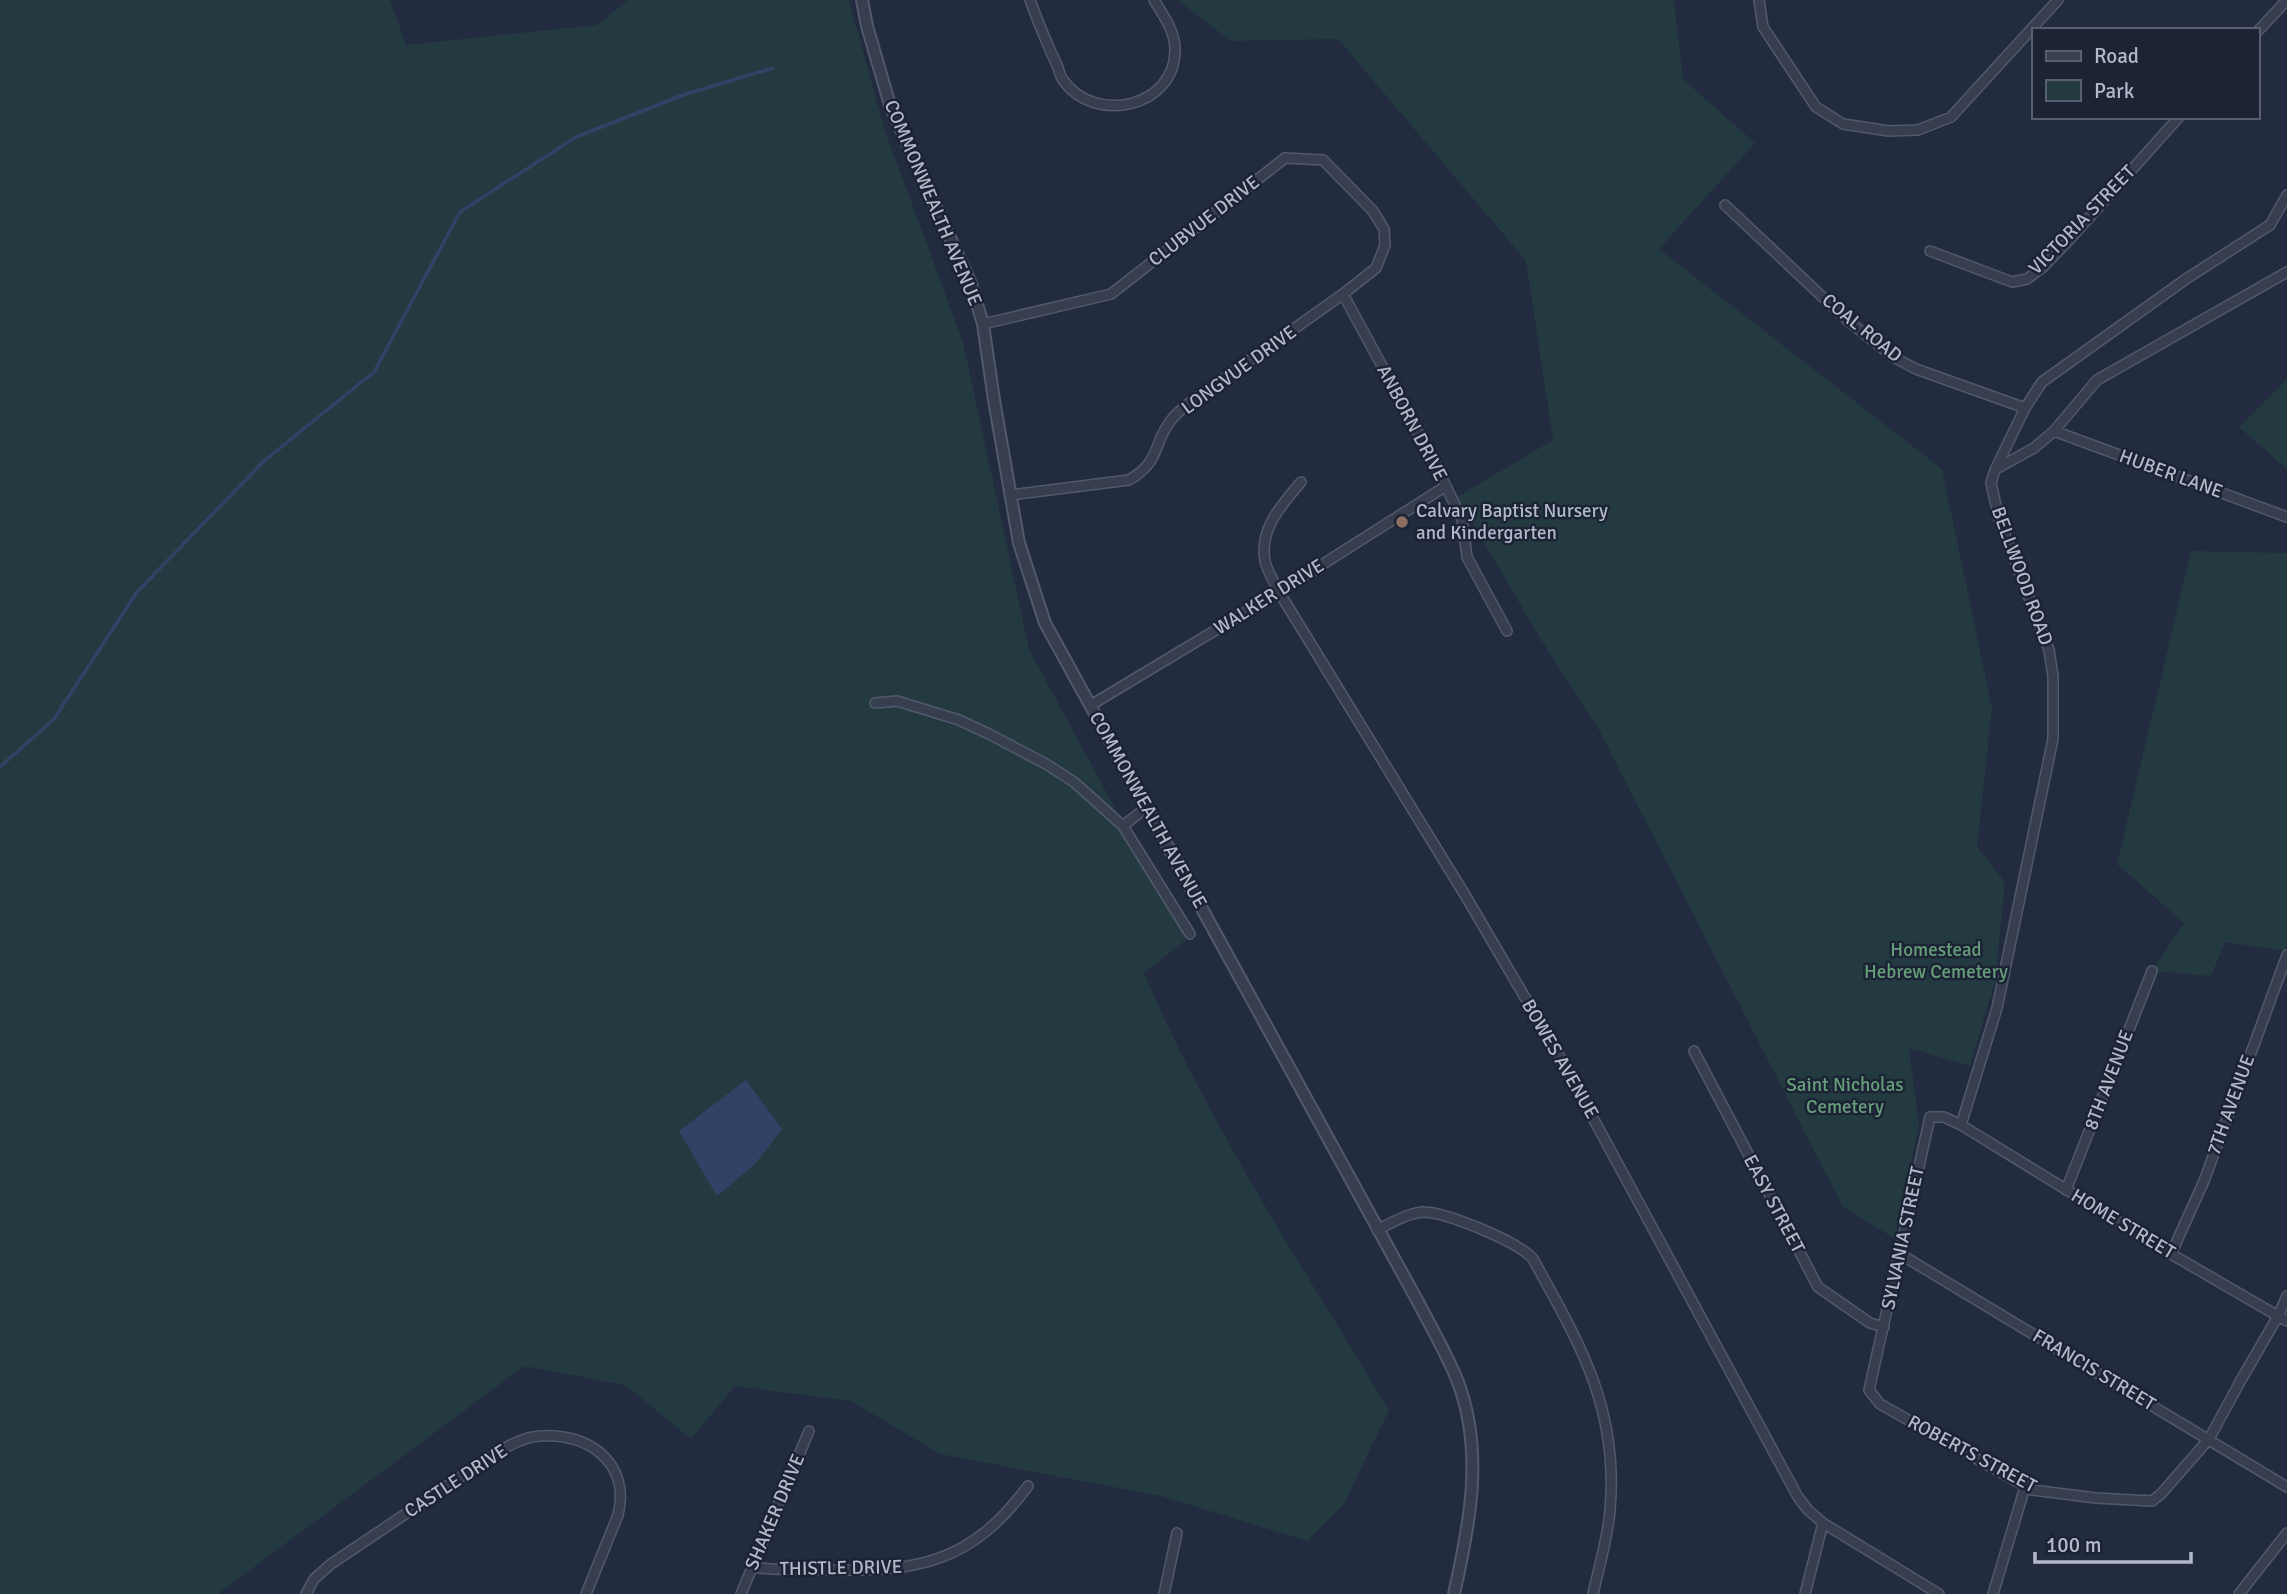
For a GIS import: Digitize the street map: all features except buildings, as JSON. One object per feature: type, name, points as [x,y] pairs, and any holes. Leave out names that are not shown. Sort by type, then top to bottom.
[{"type":"street","name":"COMMONWEALTH AVENUE","points":[[862,0],[890,105],[971,284],[983,324],[1019,543],[1045,623],[1444,1352],[1458,1383],[1467,1414],[1472,1455],[1472,1496],[1454,1594]]},
{"type":"street","points":[[1030,0],[1063,80],[1086,99],[1101,105],[1121,105],[1145,100],[1169,77],[1175,49],[1172,33],[1154,0]]},
{"type":"street","points":[[1759,0],[1763,27],[1816,107],[1843,124],[1889,131],[1918,130],[1951,117],[2032,29]]},
{"type":"street","points":[[2033,28],[2059,0]]},
{"type":"street","points":[[2259,30],[2287,0]]},
{"type":"street","name":"VICTORIA STREET","points":[[1930,251],[2012,282],[2027,279],[2043,267],[2070,239],[2177,119]]},
{"type":"street","name":"CLUBVUE DRIVE","points":[[983,324],[1111,294],[1285,158],[1323,160],[1348,182],[1373,211],[1384,229],[1385,245]]},
{"type":"street","name":"BELLWOOD ROAD","points":[[1961,1125],[1997,1008],[2053,739],[2053,676],[2049,650],[1999,519],[1991,483],[1995,470],[2025,408],[2042,382],[2186,279],[2270,225],[2287,195]]},
{"type":"street","name":"COAL ROAD","points":[[1725,205],[1847,320],[1895,358],[1916,369],[2025,408]]},
{"type":"street","name":"LONGVUE DRIVE","points":[[1010,495],[1129,480],[1143,472],[1154,459],[1170,421],[1184,407],[1343,295],[1376,268],[1385,245]]},
{"type":"street","points":[[1995,470],[2034,448],[2054,431],[2097,380],[2287,272]]},
{"type":"street","name":"ANBORN DRIVE","points":[[1343,295],[1446,486],[1462,519],[1467,556],[1507,631]]},
{"type":"street","name":"HUBER LANE","points":[[2054,431],[2287,517]]},
{"type":"street","name":"BOWES AVENUE","points":[[1301,482],[1270,520],[1265,539],[1265,562],[1279,592],[1458,883],[1546,1034],[1798,1497],[1823,1523],[1939,1594]]},
{"type":"street","name":"WALKER DRIVE","points":[[1091,705],[1279,592],[1446,486]]},
{"type":"street","points":[[875,703],[897,701],[959,720],[1046,764],[1074,782],[1123,826],[1190,934]]},
{"type":"street","points":[[1123,826],[1147,807]]},
{"type":"street","name":"7TH AVENUE","points":[[2171,1254],[2204,1181],[2287,955]]},
{"type":"street","name":"8TH AVENUE","points":[[2066,1190],[2152,971]]},
{"type":"street","name":"EASY STREET","points":[[1694,1051],[1818,1287],[1870,1323],[1884,1327]]},
{"type":"street","name":"SYLVANIA STREET","points":[[1869,1390],[1930,1117],[1944,1117],[1961,1125]]},
{"type":"street","name":"HOME STREET","points":[[1961,1125],[2171,1254],[2283,1319]]},
{"type":"street","points":[[1377,1230],[1411,1214],[1430,1213],[1505,1239],[1521,1247],[1533,1259],[1582,1349],[1597,1385],[1607,1426],[1610,1450],[1610,1509],[1593,1594]]},
{"type":"street","name":"FRANCIS STREET","points":[[1900,1254],[2287,1487]]},
{"type":"street","name":"ROBERTS STREET","points":[[1869,1390],[1880,1404],[2025,1487],[2048,1494],[2152,1501],[2209,1439],[2241,1380],[2283,1319],[2287,1296]]},
{"type":"street","name":"SHAKER DRIVE","points":[[741,1594],[809,1431]]},
{"type":"street","name":"CASTLE DRIVE","points":[[306,1594],[322,1571],[499,1451],[520,1440],[542,1435],[566,1437],[596,1449],[611,1464],[620,1485],[621,1505],[618,1515],[586,1594]]},
{"type":"street","name":"THISTLE DRIVE","points":[[752,1567],[876,1571],[927,1563],[953,1552],[988,1530],[1028,1486]]},
{"type":"street","points":[[1993,1594],[2025,1487]]},
{"type":"street","points":[[1805,1594],[1823,1523]]},
{"type":"street","points":[[1164,1594],[1177,1533]]},
{"type":"street","points":[[2239,1594],[2287,1533]]},
{"type":"green space","points":[[0,0],[390,0],[406,45],[597,25],[628,0],[849,0],[885,131],[963,342],[1029,649],[1186,940],[1144,973],[1198,1086],[1228,1141],[1389,1410],[1343,1506],[1307,1541],[1161,1496],[940,1454],[851,1401],[735,1386],[691,1439],[625,1385],[524,1366],[218,1594],[0,1594]]},
{"type":"green space","points":[[1177,0],[1674,0],[1683,79],[1755,143],[1659,249],[1942,469],[1992,708],[1977,847],[2005,882],[1995,982],[1970,1066],[1909,1048],[1919,1126],[1894,1238],[1843,1207],[1599,730],[1540,638],[1457,497],[1553,440],[1526,261],[1338,39],[1231,41]]},
{"type":"green space","points":[[2287,379],[2287,469],[2239,427]]},
{"type":"green space","points":[[2191,551],[2287,553],[2287,945],[2285,951],[2225,942],[2211,976],[2152,971],[2184,923],[2117,864]]},
{"type":"water","points":[[746,1080],[782,1129],[755,1164],[717,1196],[679,1131]]},
{"type":"waterway","points":[[0,767],[54,719],[137,592],[264,461],[374,372],[460,212],[576,137],[683,95],[773,68]]},
{"type":"place","name":"Calvary Baptist Nursery and Kindergarten","points":[[1402,522]]},
{"type":"park label","name":"Homestead Hebrew Cemetery","points":[[1936,961]]},
{"type":"park label","name":"Saint Nicholas Cemetery","points":[[1845,1096]]}]
